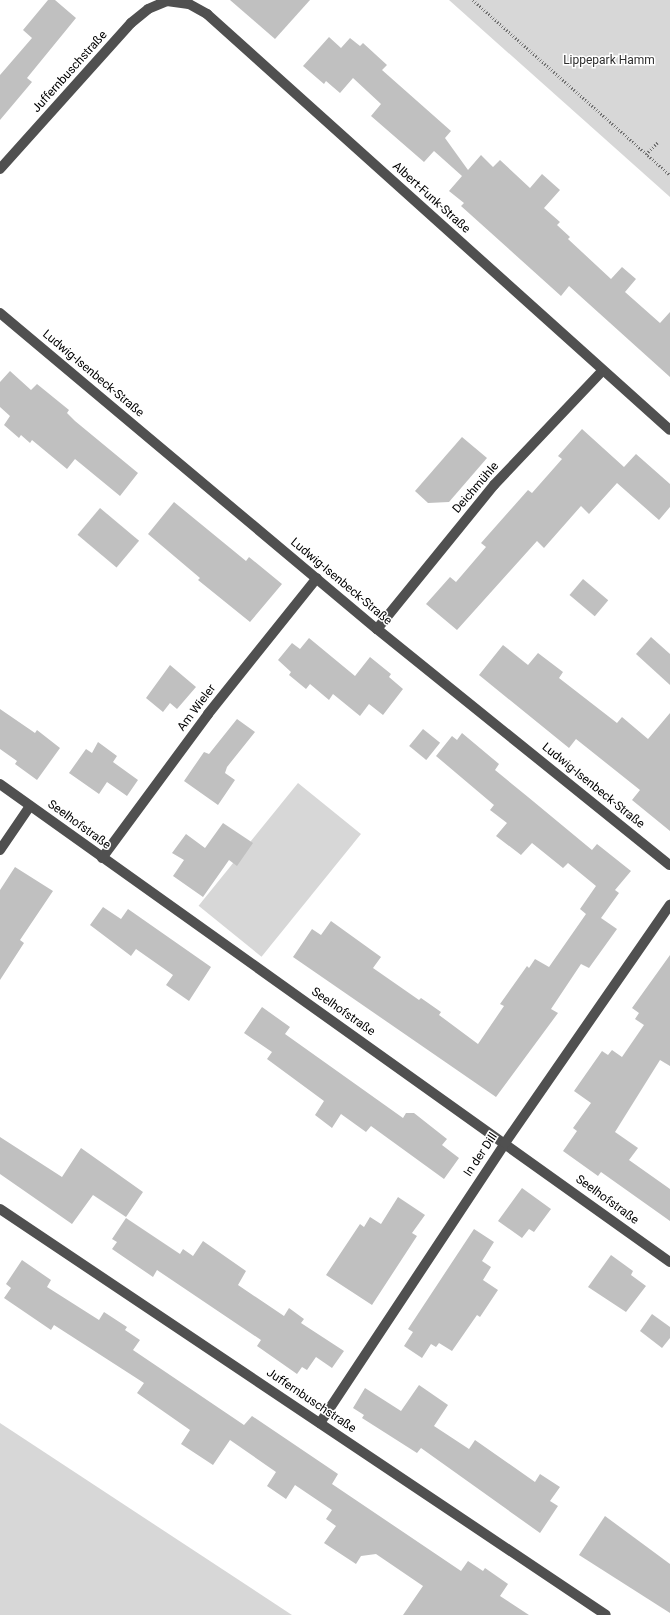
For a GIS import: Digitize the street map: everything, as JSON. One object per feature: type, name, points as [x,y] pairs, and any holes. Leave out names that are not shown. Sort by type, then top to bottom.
[{"type":"street","name":"Juffernbuschstraße","points":[[0,169],[131,23],[148,9],[167,1]]},
{"type":"street","name":"Albert-Funk-Straße","points":[[167,1],[189,4],[207,14],[670,430]]},
{"type":"street","name":"Ludwig-Isenbeck-Straße","points":[[0,313],[376,629],[670,865]]},
{"type":"street","name":"Deichmühle","points":[[376,629],[494,485],[602,370]]},
{"type":"street","name":"Am Wieler","points":[[102,858],[208,714],[317,578]]},
{"type":"street","name":"Seelhofstraße","points":[[0,784],[670,1262]]},
{"type":"street","points":[[0,850],[30,806]]},
{"type":"street","name":"In der Dill","points":[[320,1423],[505,1143],[670,905]]},
{"type":"street","name":"Juffernbuschstraße","points":[[0,1209],[606,1615]]},
{"type":"path","points":[[473,0],[670,175]]},
{"type":"path","points":[[646,154],[658,142]]},
{"type":"green space","name":"Lippepark Hamm","points":[[449,0],[670,0],[670,197]]},
{"type":"green space","points":[[298,783],[361,834],[262,957],[199,906]]},
{"type":"green space","points":[[0,1423],[292,1615],[0,1615]]},
{"type":"building","points":[[48,0],[55,0],[76,18],[27,78],[32,82],[0,120],[0,75],[32,38],[23,30]]},
{"type":"building","points":[[230,0],[310,0],[275,39]]},
{"type":"building","points":[[329,37],[341,48],[350,38],[360,46],[363,43],[387,65],[382,70],[451,131],[445,138],[468,170],[481,155],[493,167],[500,160],[530,188],[542,174],[560,190],[544,208],[560,222],[557,225],[570,237],[568,239],[611,279],[622,267],[636,279],[625,292],[660,323],[670,312],[670,377],[569,286],[561,296],[461,206],[464,203],[449,191],[462,176],[434,151],[424,162],[371,116],[381,104],[353,78],[340,93],[326,81],[324,84],[303,66]]},
{"type":"building","points":[[10,371],[31,390],[37,384],[69,410],[67,413],[75,421],[138,473],[120,496],[75,459],[67,469],[32,440],[30,443],[21,435],[19,438],[4,425],[10,416],[0,407],[0,382]]},
{"type":"building","points":[[582,429],[624,467],[636,454],[670,484],[670,507],[659,520],[617,483],[589,514],[581,506],[544,548],[537,541],[457,630],[426,604],[450,577],[456,582],[486,547],[481,543],[528,490],[532,493],[562,459],[558,456]]},
{"type":"building","points":[[462,437],[487,458],[449,502],[428,503],[415,491]]},
{"type":"building","points":[[174,502],[246,561],[249,557],[282,584],[250,622],[198,580],[200,578],[148,534]]},
{"type":"building","points":[[100,508],[139,541],[117,568],[78,535]]},
{"type":"building","points":[[583,579],[608,600],[595,616],[570,595]]},
{"type":"building","points":[[651,637],[670,654],[670,685],[636,654]]},
{"type":"building","points":[[309,638],[355,676],[370,657],[391,674],[389,677],[403,689],[383,715],[369,704],[360,716],[333,694],[329,700],[310,684],[306,689],[289,675],[291,672],[278,660],[292,643],[300,649]]},
{"type":"building","points":[[503,645],[528,665],[538,653],[563,672],[559,678],[617,723],[622,717],[648,739],[670,713],[670,831],[632,800],[640,790],[576,739],[569,748],[479,675]]},
{"type":"building","points":[[170,665],[196,687],[177,709],[170,703],[163,712],[146,698]]},
{"type":"building","points":[[0,709],[35,733],[37,730],[60,748],[37,780],[15,764],[17,761],[0,749]]},
{"type":"building","points":[[237,719],[255,732],[227,767],[225,773],[235,780],[218,805],[184,781],[204,752],[209,754]]},
{"type":"building","points":[[423,729],[440,743],[426,760],[409,746]]},
{"type":"building","points":[[462,733],[499,764],[495,770],[592,850],[597,844],[631,871],[615,890],[619,893],[601,918],[617,929],[589,968],[581,964],[551,1009],[558,1013],[496,1097],[293,957],[312,929],[321,935],[331,921],[381,957],[373,968],[419,1000],[421,998],[441,1012],[439,1015],[478,1044],[504,1006],[500,1004],[527,966],[529,968],[535,959],[549,967],[586,914],[580,909],[596,886],[568,863],[563,868],[532,843],[521,855],[496,836],[507,823],[490,810],[494,805],[436,756],[452,736],[457,740]]},
{"type":"building","points":[[98,742],[117,756],[113,762],[138,780],[127,796],[107,782],[99,794],[69,773],[86,749],[92,753]]},
{"type":"building","points":[[223,823],[253,843],[237,866],[229,860],[203,897],[173,876],[184,860],[172,853],[186,834],[205,848]]},
{"type":"building","points":[[15,867],[53,891],[20,940],[24,943],[0,980],[0,890]]},
{"type":"building","points":[[103,907],[121,919],[128,909],[211,967],[189,1001],[166,985],[173,975],[136,949],[131,956],[90,925]]},
{"type":"building","points":[[670,955],[670,1066],[660,1060],[615,1132],[638,1148],[629,1160],[670,1189],[670,1221],[601,1172],[598,1176],[563,1151],[577,1131],[573,1128],[591,1103],[574,1091],[602,1051],[608,1055],[612,1050],[622,1057],[644,1025],[635,1019],[639,1013],[632,1008]]},
{"type":"building","points":[[262,1007],[290,1027],[285,1034],[403,1118],[406,1113],[414,1113],[447,1139],[442,1145],[459,1158],[444,1179],[371,1126],[366,1132],[341,1114],[332,1128],[315,1115],[324,1101],[267,1059],[272,1052],[244,1033]]},
{"type":"building","points":[[0,1137],[62,1177],[81,1148],[143,1192],[126,1217],[93,1195],[72,1224],[0,1174]]},
{"type":"building","points":[[522,1188],[551,1209],[534,1232],[529,1229],[522,1238],[498,1221]]},
{"type":"building","points":[[398,1197],[425,1215],[412,1233],[417,1236],[372,1305],[326,1275],[360,1224],[364,1227],[370,1217],[381,1224]]},
{"type":"building","points":[[126,1218],[180,1254],[183,1249],[193,1256],[203,1241],[246,1271],[238,1285],[284,1316],[289,1308],[304,1319],[301,1323],[344,1351],[332,1368],[316,1357],[307,1370],[302,1367],[297,1374],[257,1346],[261,1340],[157,1270],[153,1277],[112,1249],[117,1242],[112,1239]]},
{"type":"building","points":[[474,1229],[494,1242],[482,1261],[491,1267],[483,1280],[498,1290],[480,1317],[477,1315],[452,1351],[439,1343],[436,1347],[431,1344],[422,1358],[404,1346],[413,1332],[408,1329]]},
{"type":"building","points":[[611,1255],[633,1271],[631,1275],[646,1286],[626,1312],[588,1287]]},
{"type":"building","points":[[22,1260],[51,1280],[47,1287],[99,1320],[104,1312],[127,1327],[125,1330],[140,1340],[133,1350],[244,1425],[252,1416],[338,1474],[332,1484],[461,1571],[468,1561],[483,1571],[485,1568],[508,1584],[500,1596],[529,1615],[403,1615],[423,1586],[376,1554],[361,1556],[356,1564],[324,1543],[336,1526],[326,1519],[332,1510],[295,1485],[286,1499],[267,1486],[276,1472],[230,1440],[213,1465],[181,1444],[190,1430],[137,1393],[144,1383],[54,1325],[51,1330],[4,1298],[11,1288],[6,1284]]},
{"type":"building","points":[[652,1314],[670,1327],[670,1338],[662,1348],[640,1331]]},
{"type":"building","points":[[419,1385],[448,1405],[434,1426],[469,1449],[475,1440],[535,1482],[540,1474],[560,1487],[550,1501],[558,1506],[540,1533],[421,1448],[417,1453],[362,1418],[364,1415],[353,1408],[365,1388],[401,1411]]},
{"type":"building","points":[[605,1516],[670,1564],[670,1613],[579,1555]]}]
